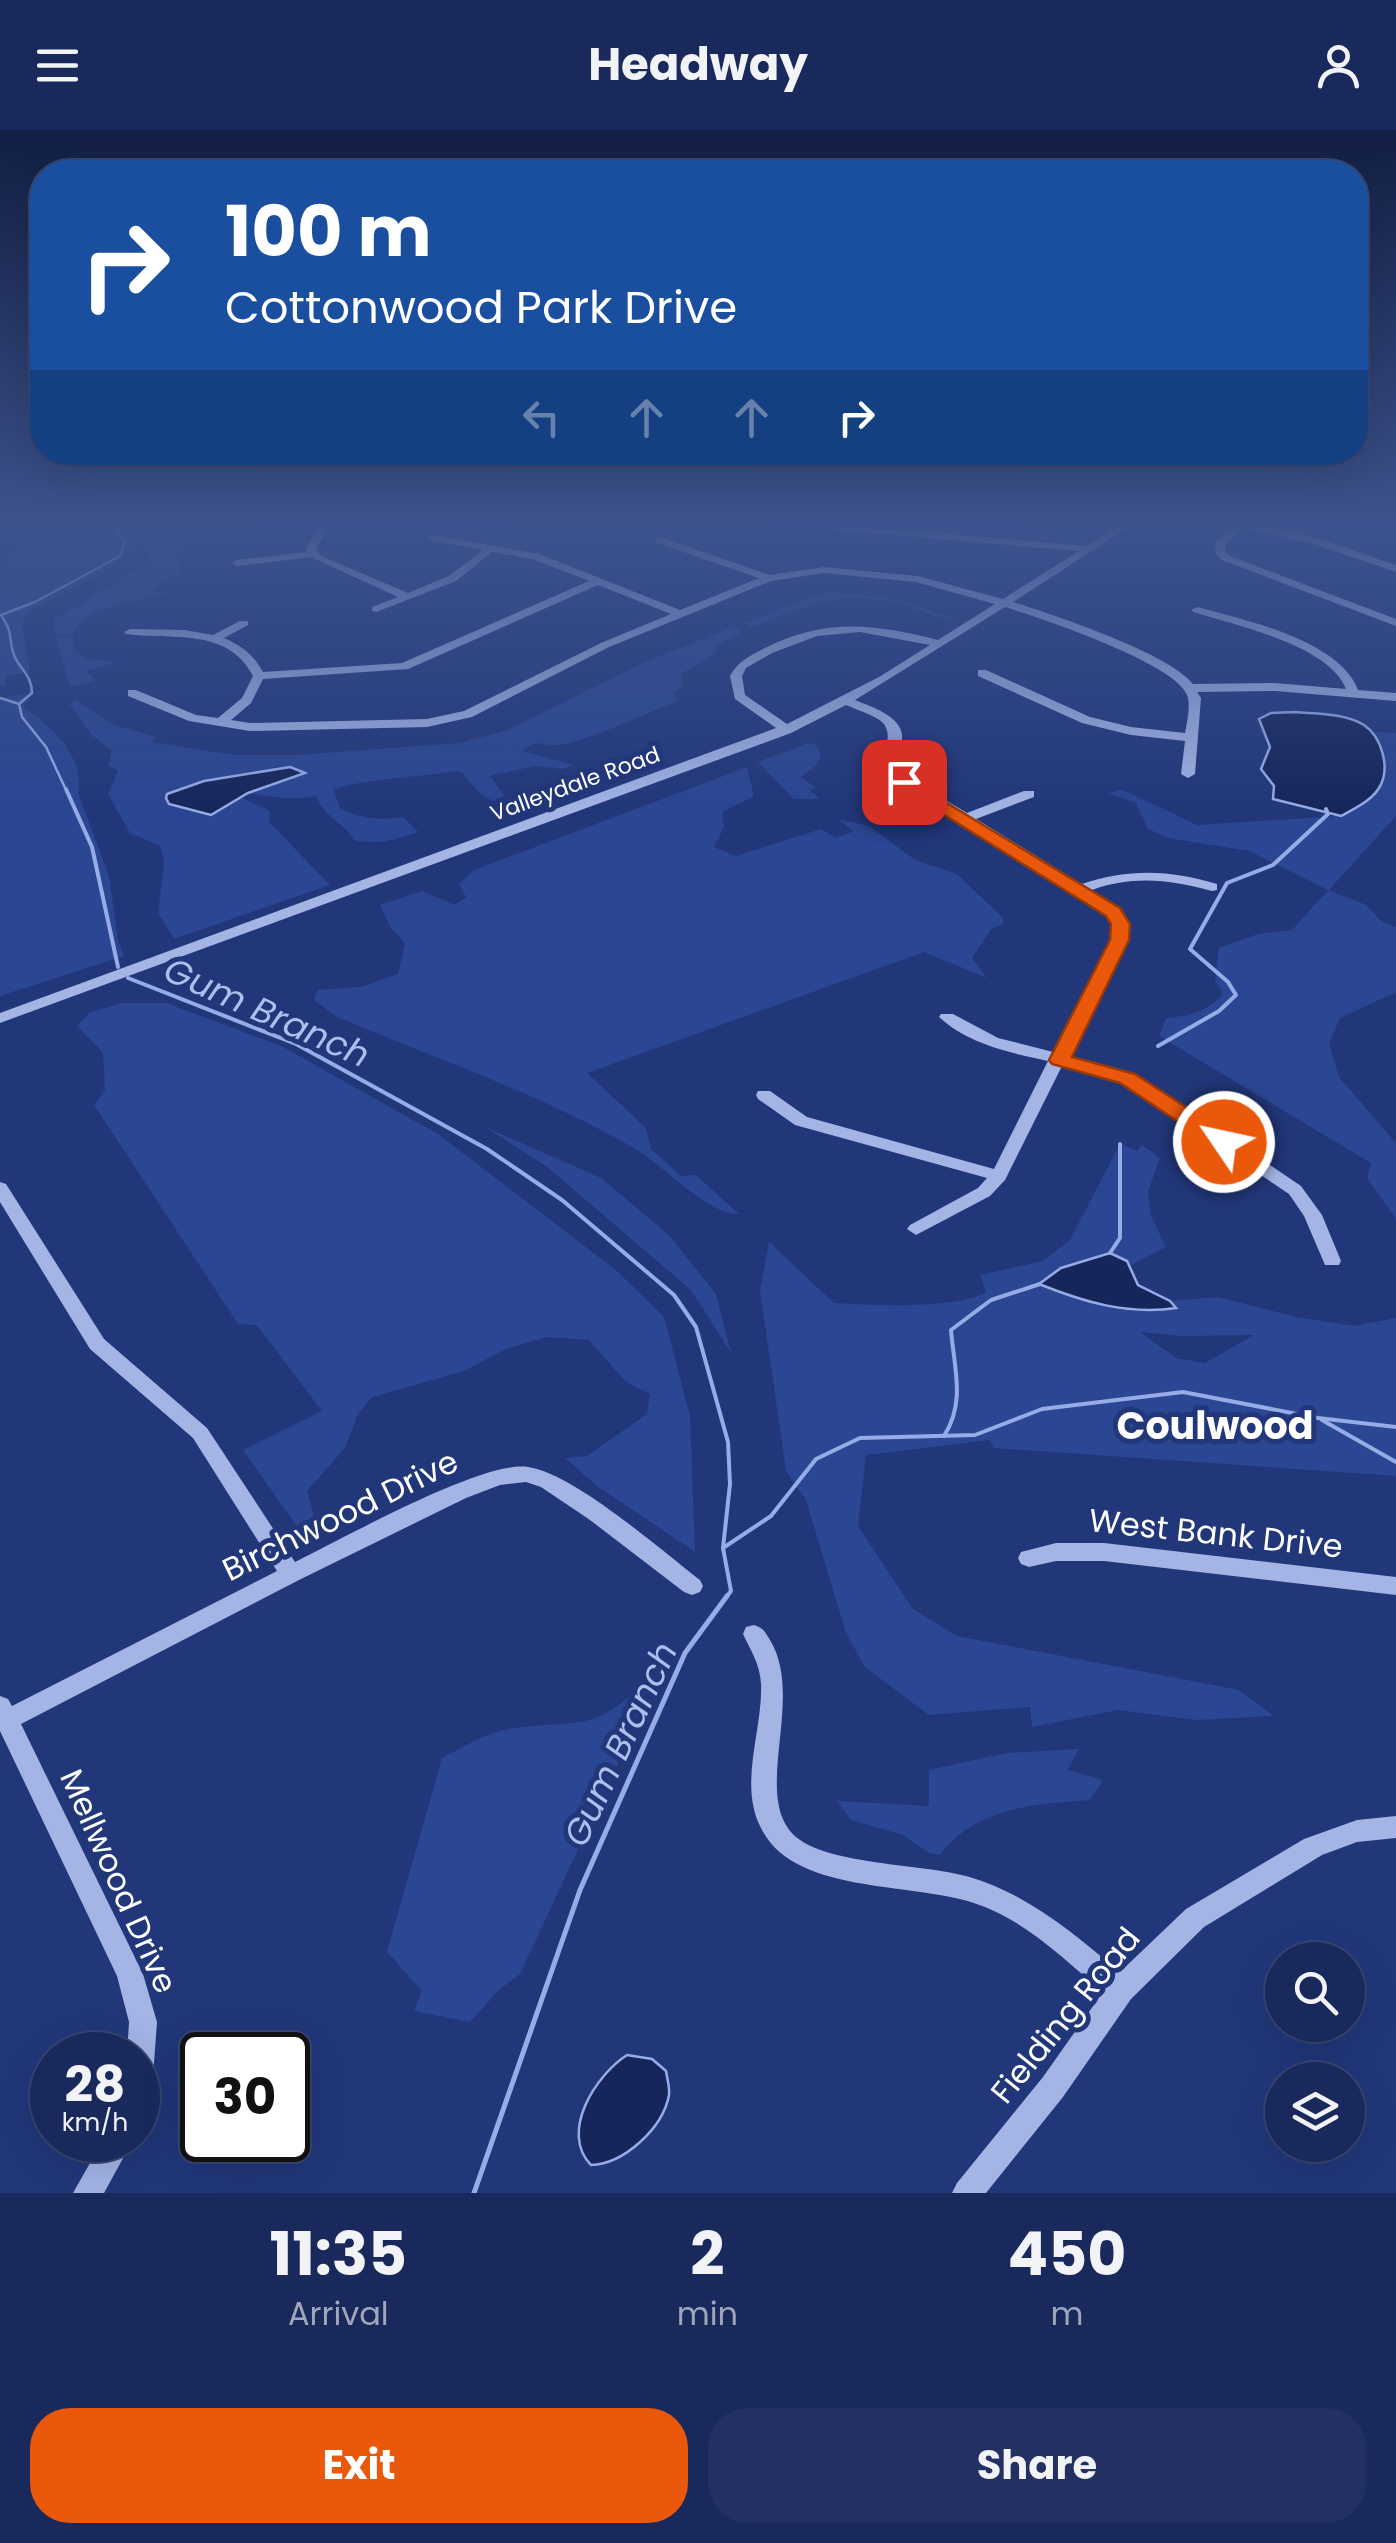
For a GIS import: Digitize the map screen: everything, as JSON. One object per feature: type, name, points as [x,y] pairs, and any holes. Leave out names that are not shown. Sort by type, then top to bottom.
[{"type":"street","points":[[259,676],[380,671],[404,666],[513,618]]},
{"type":"street","points":[[132,693],[193,718],[220,724],[286,729],[376,727],[448,719],[488,705],[604,645],[670,618]]},
{"type":"street","name":"Valleydale Road","points":[[0,1018],[787,730],[847,701],[980,618]]},
{"type":"street","points":[[1055,618],[1142,655],[1176,673],[1192,688],[1196,705],[1188,774]]},
{"type":"street","points":[[1220,618],[1321,654],[1346,672],[1353,692]]},
{"type":"street","points":[[214,639],[244,623]]},
{"type":"street","points":[[787,730],[739,696],[736,676],[741,666],[818,630],[838,626],[884,628],[939,644]]},
{"type":"street","points":[[130,632],[214,639],[248,657],[259,676]]},
{"type":"street","points":[[982,672],[1086,720],[1131,732],[1192,738]]},
{"type":"street","points":[[220,724],[247,700],[259,676]]},
{"type":"street","points":[[1192,688],[1275,687],[1396,697]]},
{"type":"street","points":[[847,701],[892,726],[896,742],[887,763],[892,773],[1114,912],[1122,930],[999,1176],[967,1203],[916,1229]]},
{"type":"street","points":[[964,819],[1029,794]]},
{"type":"street","points":[[1080,889],[1138,873],[1186,878],[1212,886]]},
{"type":"street","points":[[946,1017],[990,1042],[1138,1084],[1282,1180],[1306,1202],[1332,1260]]},
{"type":"street","points":[[764,1095],[801,1121],[999,1176]]},
{"type":"street","points":[[0,1188],[97,1344],[200,1433],[292,1574]]},
{"type":"street","name":"Birchwood Drive","points":[[4,1713],[483,1481],[526,1474],[548,1481],[692,1586]]},
{"type":"street","name":"West Bank Drive","points":[[1029,1558],[1056,1552],[1104,1552],[1396,1586]]},
{"type":"street","points":[[754,1634],[765,1646],[773,1680],[764,1790],[777,1832],[785,1843],[799,1853],[830,1862],[984,1893],[1053,1935],[1121,1990]]},
{"type":"street","name":"Mellwood Drive","points":[[4,1713],[135,1988],[142,2032]]},
{"type":"street","name":"Fielding Road","points":[[967,2193],[1053,2087],[1121,1990],[1196,1918],[1246,1884],[1339,1836],[1396,1826]]},
{"type":"street","points":[[88,2193],[106,2162]]},
{"type":"shaded area","points":[[0,618],[25,618],[22,623],[30,672],[7,676],[5,686],[0,686]]},
{"type":"shaded area","points":[[85,618],[73,634],[56,635],[54,620]]},
{"type":"shaded area","points":[[756,618],[775,618],[748,628],[744,623]]},
{"type":"shaded area","points":[[736,626],[742,632],[681,674],[683,686],[674,692],[678,701],[572,742],[536,743],[528,747],[523,751],[574,765],[564,769],[534,766],[490,776],[504,795],[501,802],[483,796],[462,772],[456,771],[333,789],[340,808],[348,812],[371,818],[403,817],[418,832],[402,837],[379,842],[354,840],[323,809],[316,796],[291,798],[248,793],[271,784],[250,772],[167,794],[216,813],[242,798],[270,811],[269,822],[330,885],[174,939],[158,913],[164,861],[160,846],[130,833],[108,794],[118,770],[108,766],[112,751],[92,735],[70,705],[75,700],[114,725],[156,737],[152,742],[234,755],[297,755],[459,743],[505,731],[645,662]]},
{"type":"shaded area","points":[[73,637],[74,650],[88,659],[117,662],[83,672],[95,681],[70,687],[56,638]]},
{"type":"shaded area","points":[[32,693],[23,707],[64,743],[76,767],[78,793],[109,876],[118,941],[124,956],[0,996],[0,698]]},
{"type":"shaded area","points":[[1271,713],[1348,718],[1370,730],[1380,745],[1384,763],[1383,780],[1372,797],[1341,816],[1273,799],[1274,786],[1261,769],[1270,747],[1259,719]]},
{"type":"shaded area","points":[[1373,732],[1396,733],[1396,816],[1329,890],[1366,905],[1382,922],[1396,927],[1396,992],[1340,1018],[1329,1043],[1339,1077],[1396,1143],[1396,1219],[1367,1178],[1371,1163],[1159,1036],[1166,1018],[1197,1012],[1223,994],[1215,980],[1219,948],[1258,934],[1292,930],[1328,890],[1249,851],[1168,838],[1148,829],[1136,803],[1109,793],[1123,790],[1197,825],[1341,816],[1369,799],[1377,739]]},
{"type":"shaded area","points":[[808,743],[815,744],[821,755],[816,766],[801,777],[816,788],[809,790],[820,799],[794,799],[758,762]]},
{"type":"shaded area","points":[[290,767],[305,773],[248,793],[211,815],[169,804],[166,798],[167,794],[204,781]]},
{"type":"shaded area","points":[[747,767],[754,796],[722,812],[724,827],[714,847],[736,856],[821,829],[836,838],[854,831],[837,819],[869,826],[915,860],[957,874],[1003,918],[1003,924],[991,929],[972,958],[987,978],[924,952],[587,1073],[646,1128],[651,1149],[681,1176],[696,1175],[739,1214],[714,1207],[648,1157],[601,1130],[527,1095],[337,1017],[314,1000],[318,990],[361,987],[398,974],[405,943],[390,927],[380,905],[422,891],[455,905],[466,897],[459,884],[474,870]]},
{"type":"shaded area","points":[[123,1003],[166,1003],[283,1047],[438,1134],[617,1271],[664,1317],[690,1416],[695,1552],[597,1486],[565,1458],[587,1456],[647,1414],[650,1394],[626,1382],[589,1340],[546,1337],[506,1349],[464,1371],[372,1397],[358,1414],[345,1448],[307,1491],[315,1520],[303,1535],[243,1450],[322,1411],[257,1325],[238,1324],[94,1105],[105,1090],[103,1053],[77,1026],[90,1012]]},
{"type":"shaded area","points":[[485,1127],[601,1178],[669,1235],[716,1294],[731,1353],[691,1290],[546,1166]]},
{"type":"shaded area","points":[[1120,1144],[1137,1151],[1142,1145],[1160,1158],[1148,1191],[1151,1216],[1166,1247],[1131,1265],[1115,1260],[1080,1262],[1059,1270],[1040,1284],[1089,1302],[1140,1310],[1175,1307],[1170,1301],[1218,1297],[1296,1317],[1354,1326],[1396,1318],[1396,1476],[994,1448],[990,1440],[866,1455],[858,1526],[913,1609],[957,1636],[1239,1690],[1274,1716],[1197,1720],[1118,1710],[1032,1727],[1030,1707],[929,1715],[865,1667],[846,1633],[806,1500],[786,1471],[760,1291],[769,1242],[834,1303],[912,1305],[972,1298],[986,1292],[980,1275],[1043,1261],[1070,1240]],"holes":[[[1140,1332],[1254,1335],[1205,1363],[1176,1358]]]},
{"type":"shaded area","points":[[1110,1253],[1127,1261],[1138,1285],[1176,1308],[1140,1310],[1106,1305],[1039,1284],[1061,1268]]},
{"type":"shaded area","points":[[651,1676],[621,1757],[520,1974],[499,1990],[470,2022],[414,2011],[422,1991],[387,1952],[442,1758],[500,1731],[599,1716]]},
{"type":"shaded area","points":[[1079,1749],[1068,1770],[1103,1780],[1090,1800],[1008,1811],[971,1827],[940,1855],[929,1853],[903,1835],[851,1820],[837,1801],[929,1806],[929,1770],[1006,1753]]},
{"type":"shaded area","points":[[627,2055],[652,2059],[666,2071],[669,2092],[665,2107],[650,2131],[629,2151],[591,2165],[582,2152],[579,2137],[585,2105],[604,2076]]},
{"type":"waterway","name":"Gum Branch","points":[[3,618],[14,655],[31,687],[32,693],[19,704]]},
{"type":"waterway","points":[[0,698],[19,704]]},
{"type":"waterway","name":"Gum Branch","points":[[19,704],[22,717],[46,747],[67,792]]},
{"type":"waterway","name":"Gum Branch","points":[[66,789],[92,847],[118,967]]},
{"type":"waterway","points":[[1158,1046],[1219,1011],[1236,995],[1228,982],[1190,949],[1227,883],[1273,865],[1328,814],[1326,809]]},
{"type":"waterway","name":"Gum Branch","points":[[128,978],[296,1044],[487,1149],[562,1200],[674,1295],[696,1327],[728,1442],[730,1484],[723,1548]]},
{"type":"waterway","points":[[1110,1253],[1120,1238],[1120,1144]]},
{"type":"waterway","points":[[944,1436],[957,1398],[951,1330],[991,1300],[1040,1284]]},
{"type":"waterway","points":[[944,1436],[975,1435],[1042,1409],[1183,1392],[1318,1418],[1396,1427]]},
{"type":"waterway","points":[[1322,1420],[1396,1462]]},
{"type":"waterway","points":[[723,1548],[771,1516],[816,1459],[860,1438],[944,1436]]},
{"type":"waterway","name":"Gum Branch","points":[[723,1548],[731,1591],[725,1599]]},
{"type":"waterway","name":"Gum Branch","points":[[474,2193],[580,1890],[685,1653],[727,1596]]},
{"type":"district","name":"Coulwood","points":[[1215,1425]]},
{"type":"route","points":[[904,782],[1114,912],[1122,930],[1120,940],[1060,1060],[1127,1078],[1224,1142]]}]
